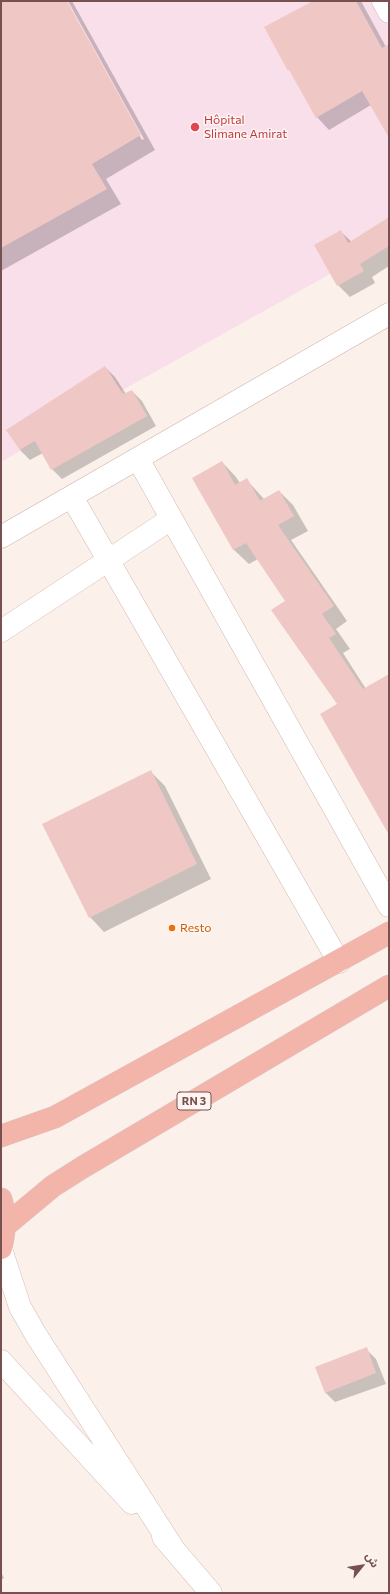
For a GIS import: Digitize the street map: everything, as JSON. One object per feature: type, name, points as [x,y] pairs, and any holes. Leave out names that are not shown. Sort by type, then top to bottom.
[{"type":"highway","points":[[1,1136],[55,1117],[339,962],[389,933]]},
{"type":"highway","name":"RN 3","points":[[5,1226],[53,1186],[83,1167],[389,986]]},
{"type":"highway","points":[[1,1199],[4,1206],[5,1226],[1,1248]]},
{"type":"street","points":[[383,1],[389,12]]},
{"type":"street","points":[[1,537],[389,314]]},
{"type":"street","points":[[138,459],[389,906]]},
{"type":"street","points":[[72,497],[339,962]]},
{"type":"street","points":[[1,631],[108,562],[171,519]]},
{"type":"street","points":[[1,1248],[20,1307],[36,1335],[173,1548]]},
{"type":"street","points":[[1,1361],[173,1548],[211,1593]]},
{"type":"shaded area","name":"Hôpital Slimane Amirat","points":[[1,1],[382,1],[389,12],[389,241],[121,391],[1,462]]},
{"type":"building","points":[[1,1],[67,1],[141,135],[92,164],[107,189],[1,248]]},
{"type":"building","points":[[313,1],[356,1],[382,48],[389,44],[389,138],[362,91],[316,118],[289,70],[288,71],[264,27]]},
{"type":"building","points":[[389,217],[389,246],[360,264],[364,271],[337,286],[314,245],[341,230],[348,243]]},
{"type":"building","points":[[105,366],[123,394],[132,390],[147,416],[51,470],[35,441],[20,450],[6,430]]},
{"type":"building","points":[[222,461],[235,485],[247,478],[260,501],[279,490],[294,516],[278,525],[334,606],[322,614],[336,634],[329,638],[363,689],[389,674],[389,835],[320,714],[337,704],[271,610],[285,601],[246,543],[233,550],[192,478]]},
{"type":"building","points":[[151,770],[197,864],[89,918],[42,824]]},
{"type":"building","points":[[367,1347],[376,1373],[325,1393],[315,1367]]},
{"type":"place","name":"Hôpital Slimane Amirat","points":[[195,127]]},
{"type":"place","name":"Resto","points":[[172,928]]}]
